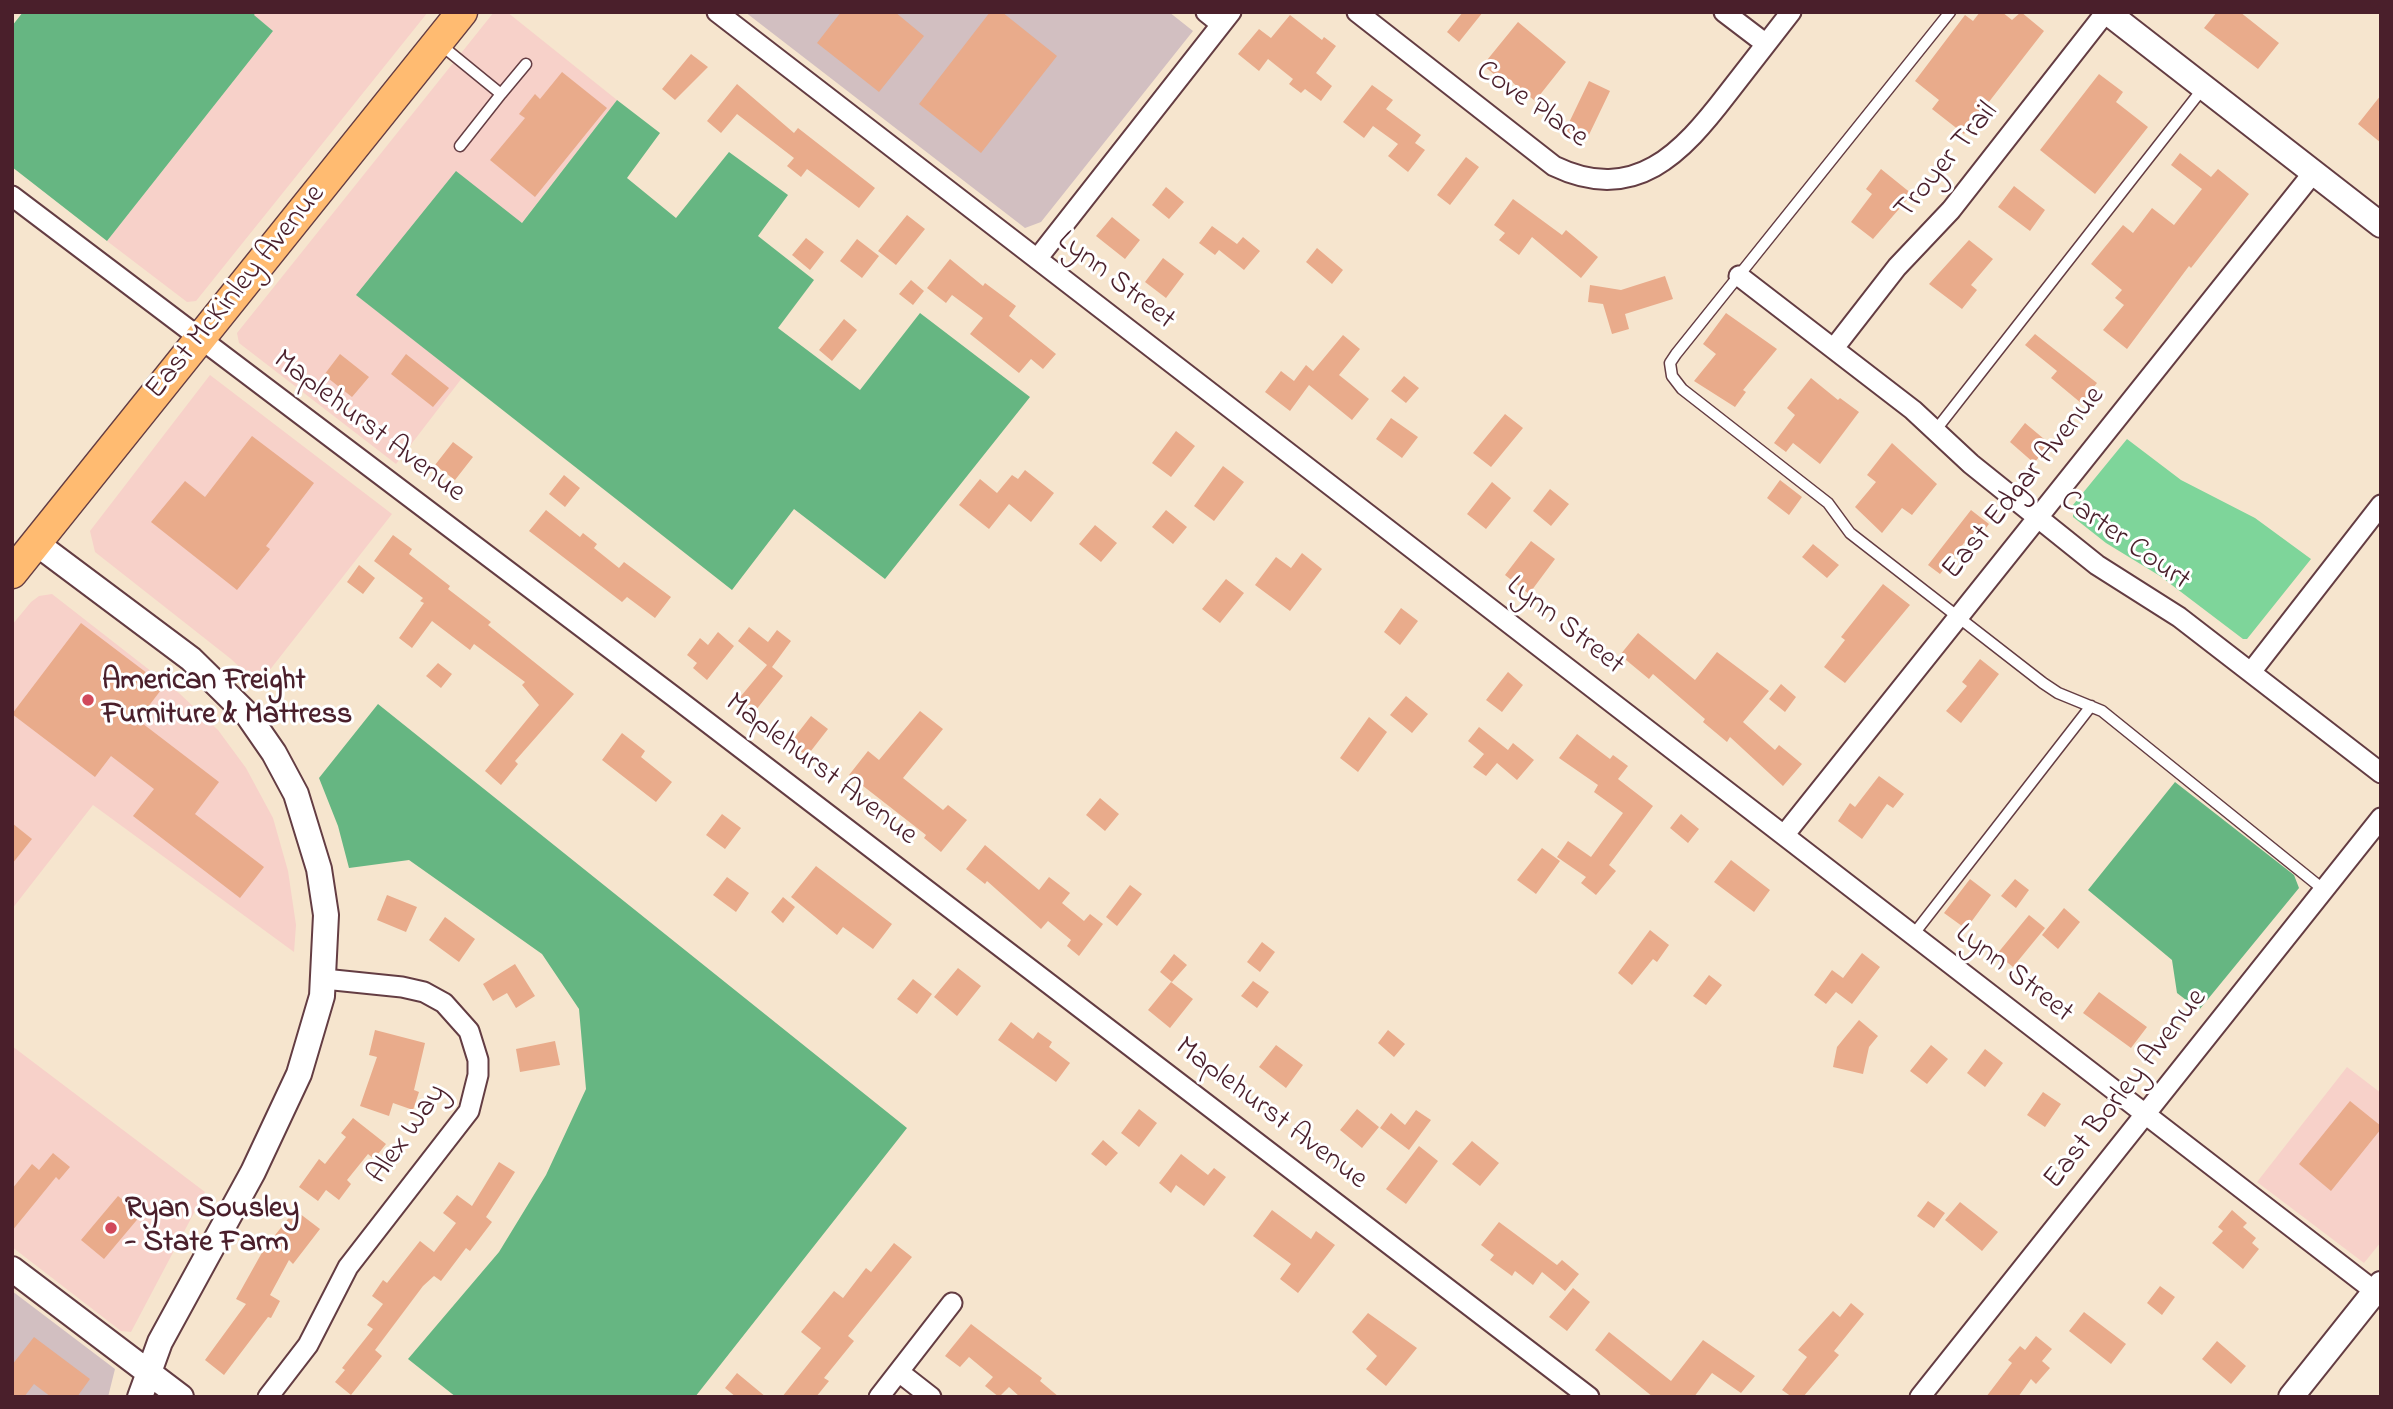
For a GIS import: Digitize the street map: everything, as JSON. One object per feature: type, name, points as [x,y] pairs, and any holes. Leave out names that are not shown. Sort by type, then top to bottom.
[{"type":"main road","name":"East McKinley Avenue","points":[[12,573],[462,12]]},
{"type":"street","name":"Lynn Street","points":[[717,12],[1785,834],[2143,1114],[2379,1290]]},
{"type":"street","name":"Cove Place","points":[[1357,12],[1554,166],[1593,179],[1634,176],[1658,165],[1684,146],[1791,12]]},
{"type":"street","points":[[1724,12],[1766,44]]},
{"type":"street","points":[[2107,12],[2381,225]]},
{"type":"street","name":"Troyer Trail","points":[[1834,348],[1897,267],[1951,210],[2107,12]]},
{"type":"street","points":[[1037,259],[1219,16]]},
{"type":"street","name":"East Edgar Avenue","points":[[1785,834],[2313,173]]},
{"type":"street","name":"Maplehurst Avenue","points":[[12,196],[1589,1397]]},
{"type":"street","name":"Carter Court","points":[[1739,276],[1834,348],[1935,430],[1971,464],[2097,565],[2179,617],[2381,773]]},
{"type":"street","points":[[2251,673],[2381,505]]},
{"type":"street","points":[[36,543],[215,680],[247,714],[274,753],[299,804],[320,869],[326,915],[324,979],[312,1035],[284,1111],[147,1371],[140,1397]]},
{"type":"street","name":"East Borley Avenue","points":[[1920,1397],[2381,818]]},
{"type":"street","name":"Alex Way","points":[[268,1397],[309,1345],[348,1267],[469,1111],[478,1075],[478,1060],[469,1031],[444,1003],[424,992],[402,987],[324,979]]},
{"type":"street","points":[[12,1269],[181,1397]]},
{"type":"street","points":[[2291,1397],[2379,1290]]},
{"type":"street","points":[[879,1397],[952,1303]]},
{"type":"street","points":[[899,1372],[931,1397]]},
{"type":"lane","points":[[1950,12],[1676,354],[1670,363],[1672,376],[1682,389],[1828,503],[1850,533],[2051,688],[2102,711],[2324,890]]},
{"type":"lane","points":[[438,42],[501,94]]},
{"type":"lane","points":[[460,146],[526,64]]},
{"type":"lane","points":[[1935,430],[2204,88]]},
{"type":"lane","points":[[1913,935],[2091,706]]},
{"type":"shaded area","points":[[256,12],[428,12],[196,301],[187,302],[107,241],[273,31],[253,15]]},
{"type":"shaded area","points":[[494,12],[507,12],[617,100],[521,224],[357,295],[462,378],[396,464],[239,343],[237,333]]},
{"type":"shaded area","points":[[745,12],[1169,12],[1193,31],[1041,222],[1025,228]]},
{"type":"shaded area","points":[[210,375],[392,514],[258,685],[231,659],[95,552],[90,531]]},
{"type":"shaded area","points":[[52,594],[179,693],[218,730],[246,768],[273,818],[288,871],[296,925],[294,952],[93,805],[12,909],[12,625],[31,602],[39,596]]},
{"type":"shaded area","points":[[12,1046],[205,1192],[131,1332],[121,1331],[12,1247]]},
{"type":"shaded area","points":[[2347,1067],[2381,1093],[2381,1242],[2364,1263],[2257,1182]]},
{"type":"shaded area","points":[[12,1291],[115,1369],[108,1397],[12,1397]]},
{"type":"green space","points":[[23,12],[256,12],[254,15],[273,31],[107,241],[12,167],[12,26]]},
{"type":"green space","points":[[617,100],[660,133],[627,178],[676,218],[729,152],[788,195],[758,236],[814,280],[778,328],[860,390],[920,313],[1030,397],[885,579],[794,509],[732,590],[356,295],[456,171],[522,223]]},
{"type":"green space","points":[[2127,439],[2181,480],[2255,518],[2311,559],[2247,639],[2243,639],[2160,576],[2106,543],[2073,517],[2073,505]]},
{"type":"green space","points":[[378,704],[907,1128],[695,1397],[456,1397],[408,1359],[499,1252],[546,1175],[586,1089],[579,1009],[542,954],[409,860],[349,868],[338,826],[319,778]]},
{"type":"green space","points":[[2175,782],[2294,875],[2299,888],[2199,1010],[2177,993],[2172,960],[2088,890]]},
{"type":"building","points":[[841,12],[895,12],[924,36],[879,92],[817,43]]},
{"type":"building","points":[[990,12],[1002,12],[1057,56],[981,153],[919,104]]},
{"type":"building","points":[[1463,12],[1483,12],[1459,42],[1447,32]]},
{"type":"building","points":[[1980,12],[2002,12],[2012,20],[2021,12],[2044,31],[1964,134],[1932,109],[1939,100],[1915,81],[1965,15],[1973,21]]},
{"type":"building","points":[[2217,12],[2240,12],[2279,43],[2258,69],[2204,28]]},
{"type":"building","points":[[1290,15],[1322,40],[1324,37],[1336,46],[1316,73],[1332,86],[1321,101],[1305,89],[1301,93],[1289,84],[1293,79],[1268,59],[1259,71],[1238,54],[1259,29],[1271,38]]},
{"type":"building","points":[[1518,22],[1566,62],[1535,101],[1506,77],[1502,81],[1483,65]]},
{"type":"building","points":[[691,54],[708,67],[675,100],[662,89]]},
{"type":"building","points":[[562,72],[607,108],[535,197],[490,160],[525,118],[519,114],[535,94],[540,99]]},
{"type":"building","points":[[2099,74],[2123,92],[2116,102],[2148,127],[2095,194],[2040,150]]},
{"type":"building","points":[[1589,81],[1610,91],[1586,141],[1565,131]]},
{"type":"building","points":[[737,84],[794,133],[798,128],[875,188],[859,208],[807,169],[801,177],[787,166],[794,158],[737,114],[721,133],[707,121]]},
{"type":"building","points":[[1372,85],[1393,100],[1386,109],[1421,135],[1415,143],[1425,150],[1408,172],[1388,156],[1398,144],[1373,126],[1364,138],[1343,122]]},
{"type":"building","points":[[2381,95],[2381,143],[2358,124]]},
{"type":"building","points":[[2180,153],[2211,177],[2218,169],[2249,194],[2191,268],[2189,266],[2127,349],[2103,330],[2124,305],[2115,298],[2122,290],[2091,264],[2123,225],[2133,233],[2152,208],[2174,225],[2202,189],[2171,165]]},
{"type":"building","points":[[1466,157],[1479,167],[1450,205],[1437,195]]},
{"type":"building","points":[[1881,169],[1912,194],[1873,239],[1851,222],[1872,194],[1866,189]]},
{"type":"building","points":[[2014,186],[2045,210],[2030,231],[1998,207]]},
{"type":"building","points":[[1166,187],[1184,202],[1169,219],[1152,205]]},
{"type":"building","points":[[1513,199],[1562,235],[1566,230],[1598,257],[1581,278],[1532,237],[1519,255],[1499,240],[1505,233],[1494,225]]},
{"type":"building","points":[[907,215],[925,229],[896,265],[878,251]]},
{"type":"building","points":[[1112,217],[1140,240],[1125,259],[1096,236]]},
{"type":"building","points":[[1212,226],[1237,244],[1243,237],[1260,251],[1244,270],[1219,250],[1215,255],[1199,243]]},
{"type":"building","points":[[806,238],[824,252],[810,270],[792,255]]},
{"type":"building","points":[[857,239],[879,256],[862,278],[840,261]]},
{"type":"building","points":[[1969,240],[1993,259],[1971,285],[1977,290],[1962,309],[1929,284]]},
{"type":"building","points":[[1317,248],[1343,270],[1332,284],[1306,262]]},
{"type":"building","points":[[1163,258],[1184,274],[1166,298],[1145,282]]},
{"type":"building","points":[[950,259],[983,286],[985,283],[1016,306],[1009,316],[1056,354],[1043,369],[1031,359],[1019,373],[970,334],[983,318],[952,295],[946,303],[927,288]]},
{"type":"building","points":[[1665,276],[1673,299],[1625,314],[1629,329],[1612,334],[1603,304],[1588,302],[1590,285],[1621,290]]},
{"type":"building","points":[[911,280],[924,291],[913,305],[899,294]]},
{"type":"building","points":[[1726,313],[1777,349],[1743,390],[1746,392],[1735,407],[1694,381],[1716,354],[1703,344]]},
{"type":"building","points":[[844,319],[857,330],[832,361],[819,350]]},
{"type":"building","points":[[2035,334],[2097,383],[2081,403],[2051,378],[2057,371],[2025,345]]},
{"type":"building","points":[[1343,335],[1360,349],[1339,375],[1369,399],[1352,420],[1309,385],[1290,411],[1265,392],[1281,371],[1294,381],[1306,365],[1313,371]]},
{"type":"building","points":[[340,354],[369,377],[352,397],[324,375]]},
{"type":"building","points":[[406,354],[449,388],[433,407],[391,374]]},
{"type":"building","points":[[1404,376],[1419,388],[1406,403],[1391,391]]},
{"type":"building","points":[[1811,378],[1838,400],[1840,398],[1859,412],[1820,464],[1793,443],[1786,452],[1774,443],[1795,415],[1787,408]]},
{"type":"building","points":[[1505,414],[1523,428],[1491,467],[1473,453]]},
{"type":"building","points":[[1391,418],[1418,437],[1402,458],[1376,439]]},
{"type":"building","points":[[2025,423],[2050,444],[2034,463],[2010,442]]},
{"type":"building","points":[[1176,431],[1195,446],[1171,477],[1152,463]]},
{"type":"building","points":[[252,436],[314,483],[266,546],[270,549],[237,590],[151,522],[185,481],[205,497]]},
{"type":"building","points":[[453,442],[473,457],[455,480],[435,465]]},
{"type":"building","points":[[1892,443],[1937,484],[1912,515],[1902,508],[1882,533],[1855,507],[1876,482],[1867,475]]},
{"type":"building","points":[[1223,466],[1244,482],[1214,521],[1194,506]]},
{"type":"building","points":[[1025,470],[1054,493],[1031,522],[1009,504],[989,529],[959,505],[980,479],[997,493],[1012,475],[1018,479]]},
{"type":"building","points":[[564,475],[580,488],[565,507],[549,494]]},
{"type":"building","points":[[1780,480],[1802,497],[1789,515],[1767,498]]},
{"type":"building","points":[[1492,482],[1511,498],[1486,529],[1467,514]]},
{"type":"building","points":[[1550,489],[1569,504],[1551,526],[1533,511]]},
{"type":"building","points":[[546,510],[580,537],[583,533],[597,544],[594,548],[619,568],[624,562],[671,597],[655,618],[627,597],[622,602],[529,531]]},
{"type":"building","points":[[1166,510],[1187,527],[1173,544],[1152,527]]},
{"type":"building","points":[[1971,510],[1989,524],[1970,548],[1964,543],[1940,574],[1928,565]]},
{"type":"building","points":[[1095,525],[1117,543],[1101,562],[1079,544]]},
{"type":"building","points":[[393,535],[412,549],[409,554],[450,586],[448,589],[491,622],[488,625],[574,694],[515,761],[518,764],[501,785],[485,771],[539,705],[522,685],[525,682],[474,644],[470,650],[432,621],[412,648],[399,638],[424,603],[420,601],[423,598],[374,561]]},
{"type":"building","points":[[1531,541],[1555,559],[1529,594],[1505,575]]},
{"type":"building","points":[[1813,544],[1839,565],[1827,578],[1802,557]]},
{"type":"building","points":[[1302,553],[1322,569],[1290,611],[1255,585],[1276,557],[1291,568]]},
{"type":"building","points":[[359,565],[375,578],[363,594],[347,582]]},
{"type":"building","points":[[1226,579],[1244,593],[1220,623],[1202,609]]},
{"type":"building","points":[[1883,584],[1910,605],[1845,683],[1824,667],[1845,640],[1841,637]]},
{"type":"building","points":[[1401,608],[1418,621],[1400,645],[1384,632]]},
{"type":"building","points":[[81,623],[164,686],[138,720],[219,782],[195,814],[264,867],[240,898],[133,816],[154,789],[111,756],[95,777],[12,714]]},
{"type":"building","points":[[749,627],[768,642],[777,630],[791,641],[772,667],[783,676],[752,715],[736,702],[767,665],[738,641]]},
{"type":"building","points":[[718,632],[734,646],[707,680],[693,668],[697,663],[687,655],[700,638],[708,645]]},
{"type":"building","points":[[1638,633],[1695,680],[1717,652],[1769,691],[1743,722],[1775,750],[1779,745],[1802,764],[1783,786],[1730,737],[1727,742],[1703,722],[1705,719],[1653,674],[1649,679],[1620,655]]},
{"type":"building","points":[[1980,659],[1999,674],[1961,723],[1946,711],[1967,686],[1962,682]]},
{"type":"building","points":[[438,663],[452,674],[441,688],[426,676]]},
{"type":"building","points":[[1508,672],[1523,685],[1502,712],[1486,700]]},
{"type":"building","points":[[1781,684],[1796,697],[1785,712],[1769,699]]},
{"type":"building","points":[[1406,696],[1428,714],[1412,733],[1390,715]]},
{"type":"building","points":[[920,711],[943,729],[903,778],[943,810],[948,805],[967,820],[941,852],[924,838],[926,835],[849,775],[868,751],[879,760]]},
{"type":"building","points":[[811,716],[828,729],[807,756],[790,743]]},
{"type":"building","points":[[1369,717],[1387,732],[1358,772],[1340,758]]},
{"type":"building","points":[[1479,727],[1508,750],[1513,743],[1534,760],[1517,780],[1497,763],[1486,776],[1473,767],[1484,754],[1468,741]]},
{"type":"building","points":[[622,733],[645,751],[641,757],[672,782],[656,802],[602,760]]},
{"type":"building","points":[[1577,734],[1610,759],[1613,755],[1628,766],[1618,779],[1653,806],[1609,865],[1616,871],[1596,895],[1581,883],[1586,877],[1557,857],[1568,841],[1591,857],[1623,813],[1594,792],[1598,785],[1559,758]]},
{"type":"building","points":[[1879,776],[1904,794],[1893,808],[1887,804],[1862,839],[1838,821],[1850,803],[1855,807]]},
{"type":"building","points":[[1100,798],[1119,814],[1105,831],[1086,815]]},
{"type":"building","points":[[722,814],[741,828],[725,849],[706,835]]},
{"type":"building","points":[[1681,814],[1699,829],[1688,843],[1670,828]]},
{"type":"building","points":[[12,823],[32,839],[12,864]]},
{"type":"building","points":[[985,845],[1039,890],[1049,877],[1070,893],[1062,903],[1084,921],[1090,914],[1103,924],[1079,956],[1067,946],[1071,940],[1048,921],[1041,929],[987,881],[985,884],[966,869]]},
{"type":"building","points":[[1542,848],[1560,861],[1536,894],[1517,880]]},
{"type":"building","points":[[1731,860],[1770,890],[1754,912],[1714,882]]},
{"type":"building","points":[[816,866],[892,924],[873,949],[843,927],[837,935],[791,897]]},
{"type":"building","points":[[727,877],[749,893],[736,912],[713,895]]},
{"type":"building","points":[[1970,879],[1991,895],[1966,929],[1944,913]]},
{"type":"building","points":[[2015,879],[2029,890],[2016,908],[2001,896]]},
{"type":"building","points":[[1130,885],[1142,894],[1117,926],[1106,917]]},
{"type":"building","points":[[387,895],[417,907],[406,932],[377,920]]},
{"type":"building","points":[[783,897],[795,907],[783,923],[771,912]]},
{"type":"building","points":[[2064,908],[2080,922],[2058,949],[2042,935]]},
{"type":"building","points":[[2029,915],[2045,928],[2013,967],[1997,954]]},
{"type":"building","points":[[445,917],[475,939],[459,962],[429,940]]},
{"type":"building","points":[[1650,930],[1669,945],[1657,962],[1653,959],[1632,985],[1618,973]]},
{"type":"building","points":[[1262,942],[1275,952],[1260,972],[1247,962]]},
{"type":"building","points":[[1862,953],[1880,967],[1852,1004],[1836,992],[1826,1004],[1814,995],[1832,970],[1843,978]]},
{"type":"building","points":[[1174,954],[1187,965],[1172,982],[1160,972]]},
{"type":"building","points":[[515,964],[535,996],[516,1008],[507,993],[493,1001],[483,984]]},
{"type":"building","points":[[958,968],[981,986],[957,1016],[934,997]]},
{"type":"building","points":[[1709,975],[1722,985],[1706,1005],[1693,996]]},
{"type":"building","points":[[913,979],[932,994],[917,1014],[897,999]]},
{"type":"building","points":[[1253,981],[1269,992],[1257,1008],[1241,996]]},
{"type":"building","points":[[1171,982],[1193,999],[1170,1028],[1148,1010]]},
{"type":"building","points":[[2099,992],[2147,1027],[2131,1048],[2083,1013]]},
{"type":"building","points":[[1859,1020],[1878,1036],[1869,1047],[1863,1074],[1833,1067],[1837,1047]]},
{"type":"building","points":[[1011,1022],[1033,1039],[1038,1032],[1052,1042],[1049,1047],[1070,1063],[1056,1082],[998,1040]]},
{"type":"building","points":[[375,1030],[425,1043],[414,1090],[419,1092],[413,1110],[393,1103],[389,1116],[360,1106],[377,1057],[369,1055]]},
{"type":"building","points":[[1388,1030],[1405,1044],[1394,1057],[1378,1043]]},
{"type":"building","points":[[555,1041],[560,1065],[520,1072],[516,1049]]},
{"type":"building","points":[[1276,1045],[1303,1065],[1286,1088],[1259,1067]]},
{"type":"building","points":[[1931,1045],[1948,1059],[1927,1084],[1910,1071]]},
{"type":"building","points":[[1985,1049],[2003,1063],[1985,1087],[1967,1073]]},
{"type":"building","points":[[2043,1092],[2061,1104],[2045,1127],[2027,1115]]},
{"type":"building","points":[[2350,1101],[2381,1126],[2381,1129],[2331,1191],[2299,1164]]},
{"type":"building","points":[[1139,1109],[1157,1123],[1139,1147],[1121,1133]]},
{"type":"building","points":[[1357,1109],[1379,1127],[1362,1148],[1340,1130]]},
{"type":"building","points":[[1416,1110],[1431,1120],[1409,1150],[1380,1128],[1391,1113],[1405,1125]]},
{"type":"building","points":[[353,1118],[386,1144],[374,1159],[368,1154],[347,1180],[351,1184],[339,1200],[326,1190],[318,1201],[299,1187],[319,1159],[325,1164],[346,1137],[341,1133]]},
{"type":"building","points":[[1103,1140],[1118,1153],[1106,1166],[1091,1154]]},
{"type":"building","points":[[1472,1141],[1499,1163],[1480,1186],[1452,1164]]},
{"type":"building","points":[[1419,1146],[1438,1161],[1406,1204],[1386,1189]]},
{"type":"building","points":[[53,1153],[70,1167],[59,1180],[56,1177],[12,1231],[12,1189],[32,1164],[39,1170]]},
{"type":"building","points":[[1181,1154],[1208,1175],[1214,1168],[1226,1177],[1204,1206],[1176,1185],[1171,1193],[1159,1183]]},
{"type":"building","points":[[499,1162],[515,1172],[486,1217],[492,1222],[470,1251],[466,1248],[441,1281],[434,1276],[423,1286],[375,1350],[382,1356],[351,1395],[335,1382],[345,1370],[342,1368],[373,1329],[367,1325],[383,1304],[372,1296],[383,1280],[387,1283],[420,1241],[434,1252],[456,1223],[443,1213],[457,1195],[472,1206]]},
{"type":"building","name":"Ryan Sousley - State Farm","points":[[118,1196],[141,1215],[104,1259],[81,1240]]},
{"type":"building","points":[[1928,1201],[1945,1213],[1934,1228],[1917,1216]]},
{"type":"building","points":[[1960,1202],[1998,1232],[1982,1251],[1945,1220]]},
{"type":"building","points":[[295,1210],[320,1229],[293,1264],[289,1260],[270,1295],[280,1301],[271,1318],[268,1317],[224,1375],[205,1360],[246,1304],[236,1299],[264,1249]]},
{"type":"building","points":[[1272,1210],[1311,1239],[1316,1231],[1335,1245],[1298,1293],[1280,1279],[1291,1264],[1253,1236]]},
{"type":"building","points":[[2232,1210],[2247,1223],[2243,1227],[2256,1238],[2252,1243],[2259,1249],[2243,1269],[2212,1243],[2223,1231],[2218,1227]]},
{"type":"building","points":[[1499,1222],[1557,1265],[1562,1260],[1579,1274],[1565,1291],[1542,1272],[1533,1285],[1515,1271],[1512,1276],[1490,1260],[1494,1255],[1481,1245]]},
{"type":"building","points":[[894,1243],[912,1257],[848,1336],[854,1341],[824,1378],[829,1381],[816,1397],[782,1397],[821,1348],[801,1332],[834,1291],[843,1298],[866,1268],[871,1272]]},
{"type":"building","points":[[2160,1286],[2175,1297],[2162,1315],[2147,1303]]},
{"type":"building","points":[[1573,1288],[1590,1302],[1567,1331],[1549,1317]]},
{"type":"building","points":[[1851,1303],[1864,1314],[1834,1351],[1839,1355],[1803,1397],[1792,1397],[1782,1390],[1807,1357],[1798,1350],[1833,1311],[1840,1317]]},
{"type":"building","points":[[2084,1312],[2126,1344],[2111,1364],[2069,1331]]},
{"type":"building","points":[[1368,1313],[1417,1348],[1386,1386],[1366,1369],[1377,1356],[1352,1332]]},
{"type":"building","points":[[971,1324],[1042,1378],[1040,1381],[1059,1397],[1020,1397],[1009,1387],[999,1397],[985,1386],[993,1377],[969,1357],[960,1367],[945,1356]]},
{"type":"building","points":[[1609,1332],[1671,1381],[1703,1340],[1755,1376],[1741,1393],[1712,1373],[1694,1397],[1653,1397],[1595,1350]]},
{"type":"building","points":[[2036,1336],[2052,1349],[2042,1361],[2050,1368],[2036,1384],[2031,1379],[2018,1397],[1986,1397],[2012,1363],[2008,1360],[2020,1346],[2025,1350]]},
{"type":"building","points":[[34,1337],[90,1379],[77,1397],[51,1397],[34,1384],[24,1397],[12,1397],[12,1365]]},
{"type":"building","points":[[2217,1341],[2246,1366],[2231,1384],[2202,1359]]},
{"type":"building","points":[[737,1373],[766,1397],[736,1397],[725,1388]]},
{"type":"place","name":"American Freight Furniture & Mattress","points":[[88,700]]},
{"type":"place","name":"Ryan Sousley - State Farm","points":[[111,1228]]}]
